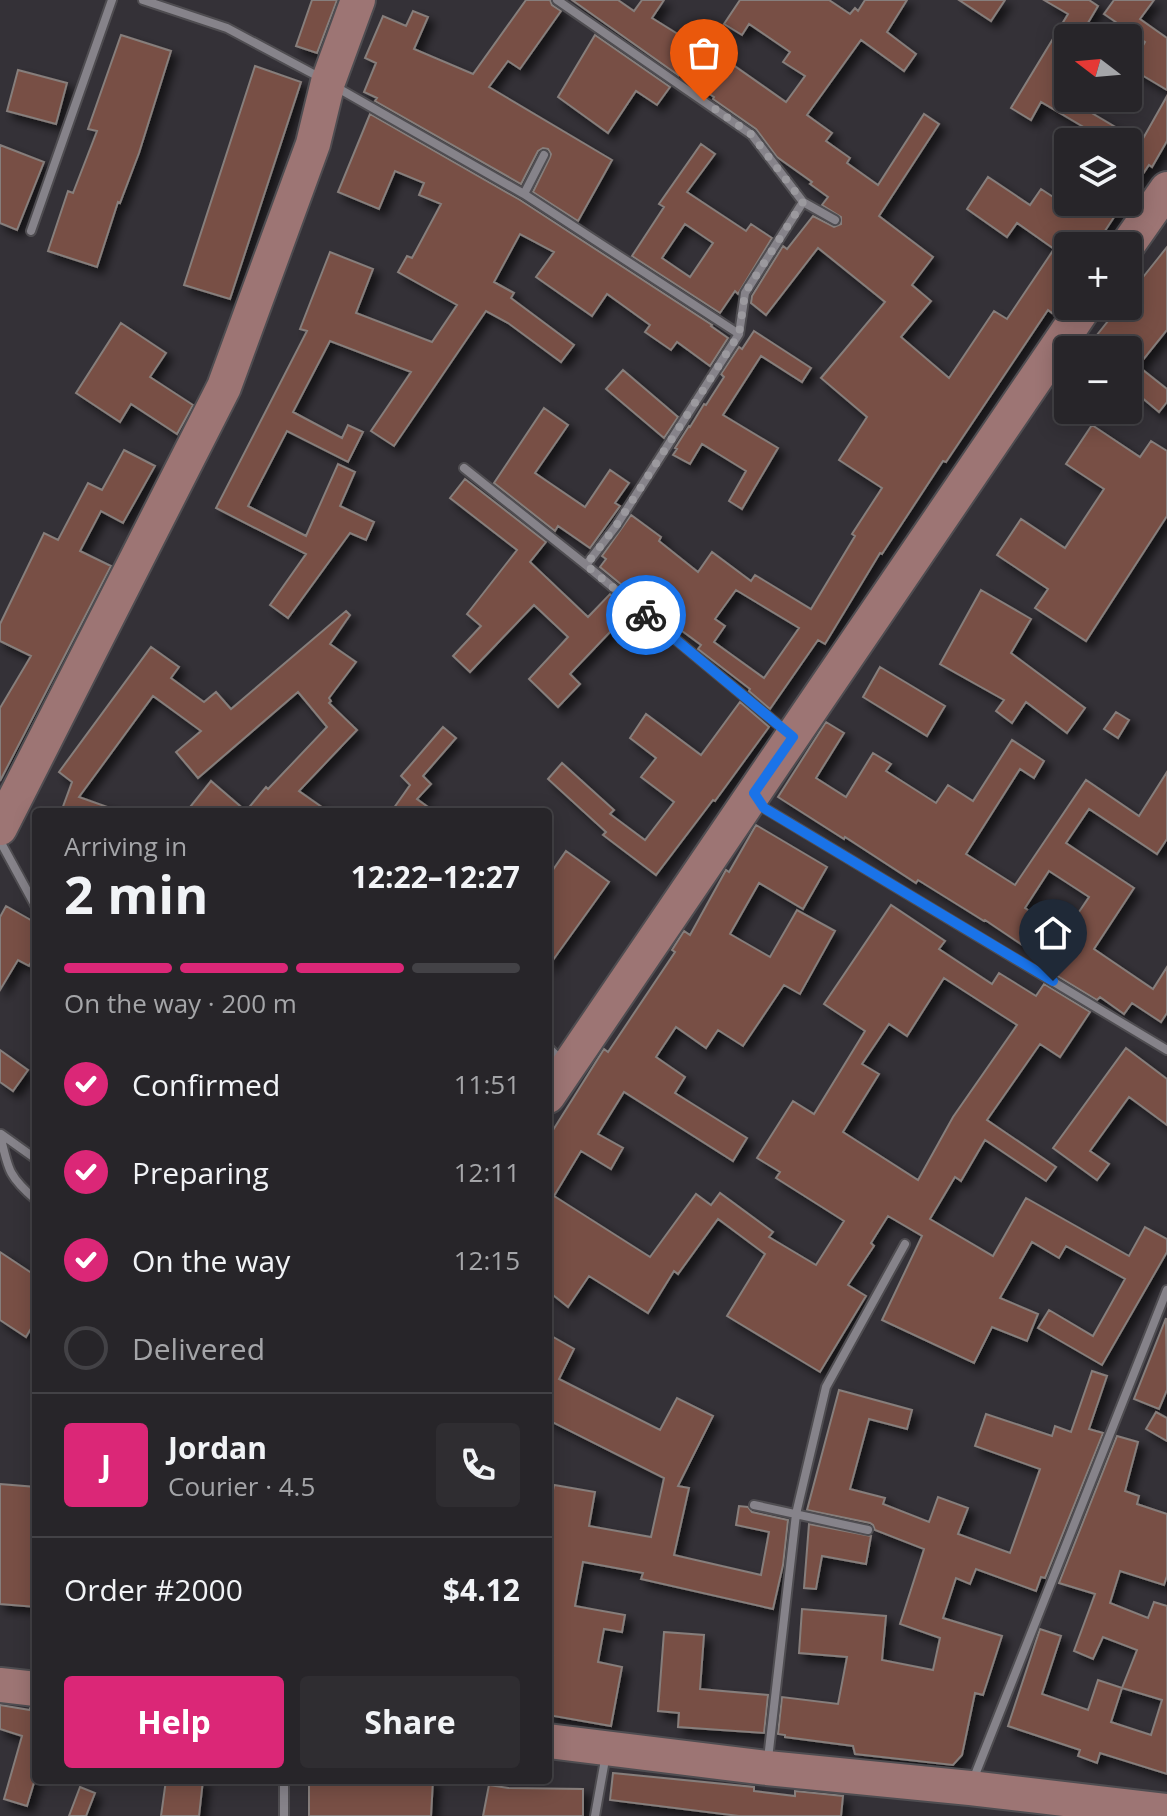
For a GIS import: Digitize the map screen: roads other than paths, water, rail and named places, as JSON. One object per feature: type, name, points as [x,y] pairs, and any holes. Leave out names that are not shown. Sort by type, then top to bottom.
[{"type":"street","points":[[31,231],[112,0]]},
{"type":"street","points":[[143,0],[227,28],[328,82],[524,194],[739,334]]},
{"type":"street","points":[[0,828],[224,387],[313,144],[328,82],[358,0]]},
{"type":"street","points":[[557,0],[752,135],[803,202],[835,220]]},
{"type":"street","points":[[524,194],[544,155]]},
{"type":"street","points":[[586,565],[616,526],[739,334],[745,293],[803,202]]},
{"type":"street","points":[[1138,232],[1160,204]]},
{"type":"street","points":[[552,1080],[558,1057],[754,793],[1075,320]]},
{"type":"street","points":[[464,468],[793,737]]},
{"type":"street","points":[[754,793],[764,808],[1167,1050]]},
{"type":"street","points":[[0,841],[32,900]]},
{"type":"street","points":[[0,1134],[32,1156]]},
{"type":"street","points":[[0,1134],[8,1169],[32,1196]]},
{"type":"street","points":[[767,1768],[796,1514],[826,1387],[905,1244]]},
{"type":"street","points":[[970,1788],[1167,1290]]},
{"type":"street","points":[[754,1505],[868,1530]]},
{"type":"street","points":[[0,1685],[32,1689]]},
{"type":"street","points":[[552,1742],[1167,1811]]},
{"type":"street","points":[[595,1816],[606,1750]]},
{"type":"street","points":[[284,1784],[284,1816]]}]
